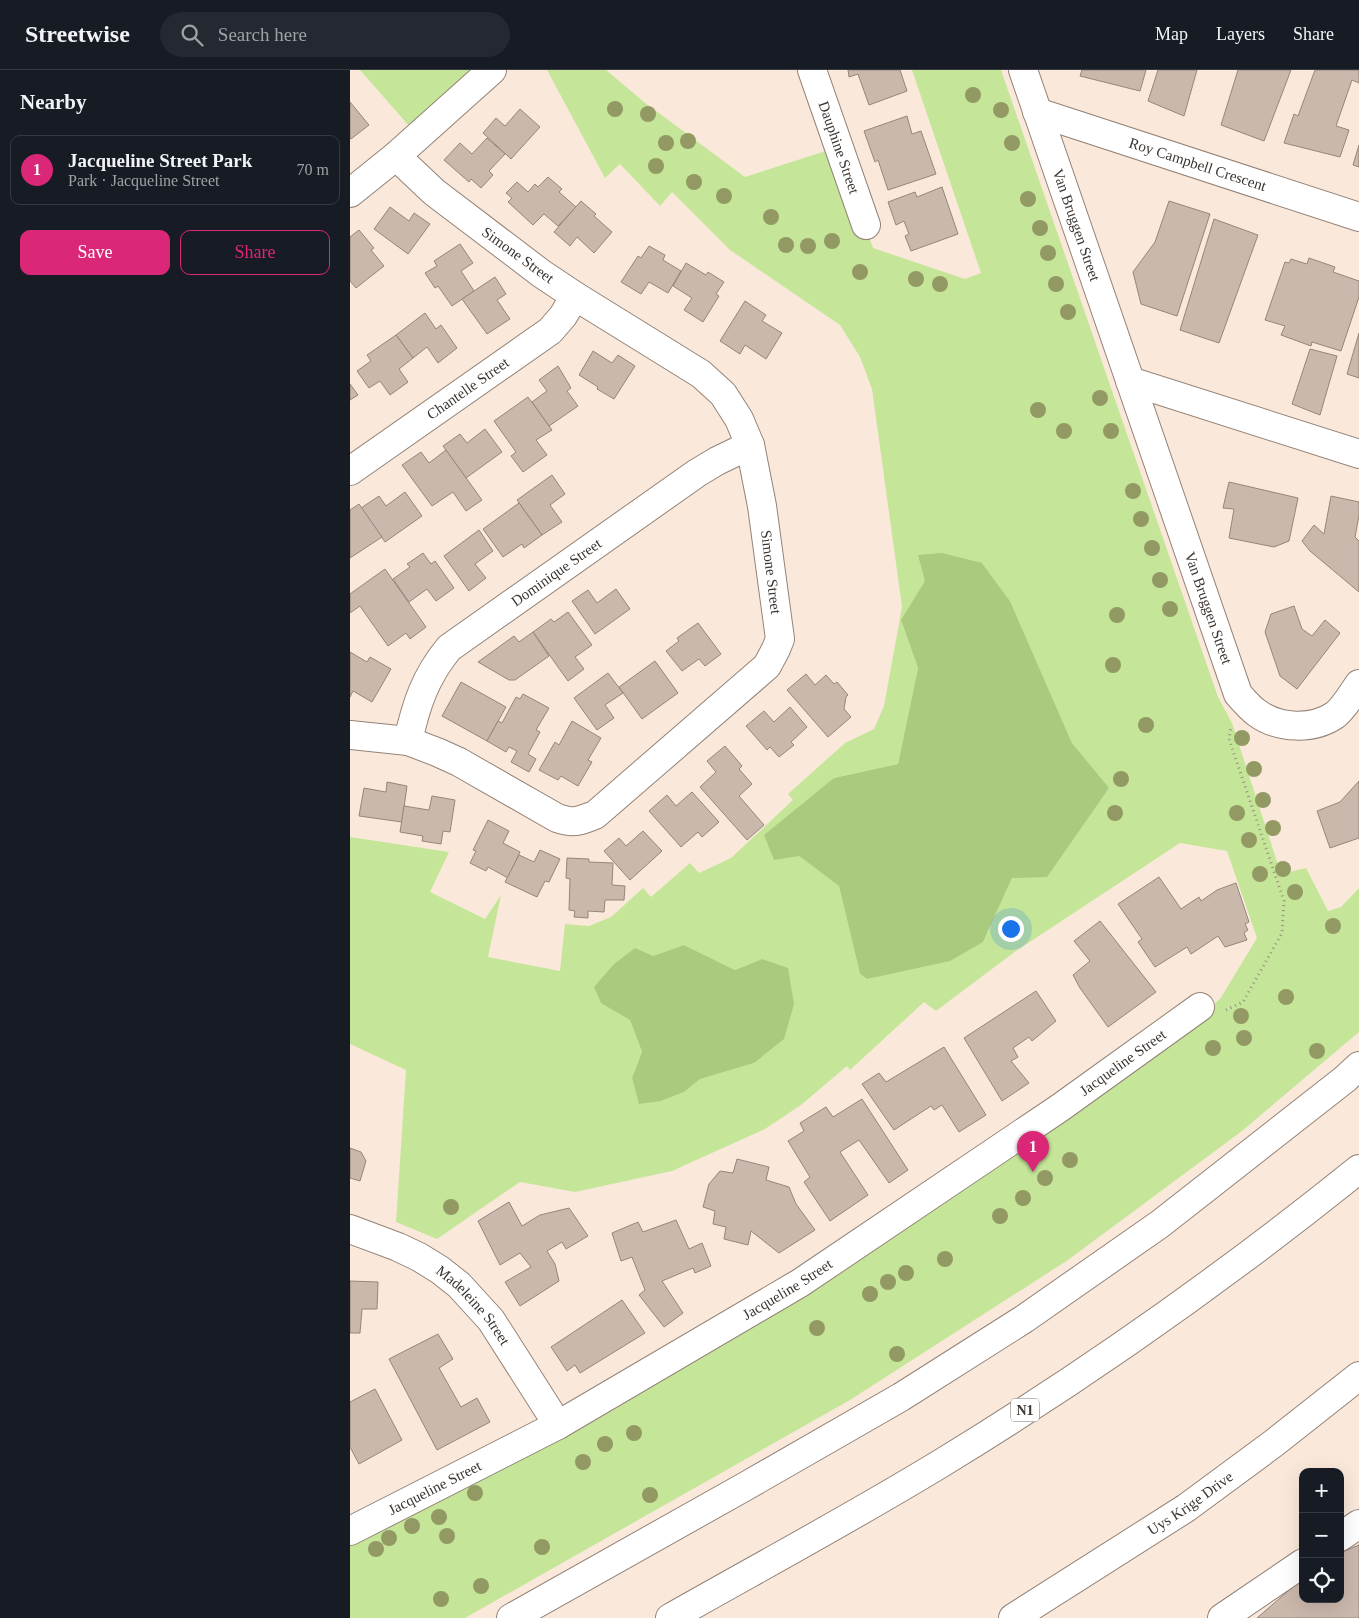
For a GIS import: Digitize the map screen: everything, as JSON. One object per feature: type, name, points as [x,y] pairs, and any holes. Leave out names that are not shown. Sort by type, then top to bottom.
[{"type":"main road","points":[[350,193],[396,156],[492,70]]},
{"type":"main road","name":"Dauphine Street","points":[[812,70],[866,225]]},
{"type":"main road","name":"Van Bruggen Street","points":[[1023,70],[1238,694],[1258,714],[1271,721],[1295,726],[1311,725],[1323,722],[1337,714],[1359,684]]},
{"type":"main road","name":"Roy Campbell Crescent","points":[[1037,112],[1359,217]]},
{"type":"main road","name":"Simone Street","points":[[350,735],[408,741],[459,762],[557,818],[569,822],[582,820],[595,815],[767,666],[780,639],[762,506],[750,445],[739,419],[723,394],[701,374],[542,274],[434,192],[396,156]]},
{"type":"main road","name":"Chantelle Street","points":[[350,471],[550,330],[563,316],[575,296]]},
{"type":"main road","points":[[1130,381],[1359,454]]},
{"type":"main road","name":"Dominique Street","points":[[408,741],[414,712],[421,693],[438,661],[448,648],[697,472],[750,445]]},
{"type":"main road","name":"Jacqueline Street","points":[[350,1531],[558,1425],[800,1283],[1061,1107],[1200,1007]]},
{"type":"main road","points":[[511,1618],[901,1397],[1024,1319],[1168,1218],[1359,1066]]},
{"type":"main road","name":"N1","points":[[670,1618],[939,1464],[1060,1388],[1204,1288],[1306,1212],[1359,1169]]},
{"type":"main road","name":"Madeleine Street","points":[[350,1229],[419,1257],[459,1285],[491,1320],[558,1425]]},
{"type":"main road","name":"Uys Krige Drive","points":[[1012,1618],[1186,1508],[1274,1443],[1359,1376]]},
{"type":"main road","points":[[1344,1534],[1359,1524]]},
{"type":"main road","points":[[1222,1618],[1299,1566]]},
{"type":"path","points":[[1200,1007],[1223,1011],[1243,1002],[1282,933],[1284,901],[1228,739],[1238,694]]},
{"type":"green space","points":[[360,70],[478,70],[410,127]]},
{"type":"green space","points":[[547,70],[606,70],[644,102],[745,177],[838,147],[873,248],[965,279],[981,273],[912,70],[1001,70],[1218,697],[1232,723],[1281,874],[1306,868],[1328,911],[1341,907],[1359,888],[1359,1032],[1242,1131],[1068,1260],[850,1400],[465,1618],[350,1618],[350,1543],[1168,1041],[1220,999],[1257,938],[1227,851],[1180,843],[1016,951],[936,1011],[924,1002],[850,1070],[847,1066],[801,1105],[765,1129],[672,1171],[575,1192],[520,1182],[437,1239],[396,1222],[406,1070],[350,1044],[350,837],[449,852],[430,892],[485,919],[501,895],[488,957],[560,971],[565,924],[589,926],[611,917],[643,888],[651,897],[690,863],[699,873],[731,858],[793,800],[788,794],[845,743],[874,729],[884,706],[902,607],[872,389],[860,357],[840,325],[730,250],[672,192],[660,206],[620,164],[605,178]],"holes":[[[982,563],[1010,601],[1072,743],[1109,789],[1012,878],[983,942],[867,979],[860,974],[839,886],[799,856],[834,778],[898,764],[918,668],[901,620],[926,581]],[[684,945],[735,970],[762,959],[754,1063],[699,1079],[684,1092],[661,1101],[639,1103],[632,1078],[642,1053],[630,1019],[653,956]]]},
{"type":"green space","points":[[942,553],[982,563],[1010,601],[1072,743],[1109,788],[1047,877],[1012,878],[983,942],[950,961],[867,979],[860,974],[839,886],[799,856],[774,860],[764,835],[834,778],[898,764],[918,668],[901,620],[925,581],[918,555]]},
{"type":"green space","points":[[684,945],[735,970],[762,959],[788,968],[794,1004],[784,1039],[754,1063],[700,1079],[684,1092],[661,1101],[639,1104],[632,1078],[642,1052],[630,1020],[601,1003],[594,987],[614,964],[635,948],[653,956]]},
{"type":"building","points":[[848,70],[900,70],[907,91],[869,105],[858,74],[849,77]]},
{"type":"building","points":[[1082,70],[1146,70],[1140,91],[1080,76]]},
{"type":"building","points":[[1158,70],[1197,70],[1184,116],[1148,101]]},
{"type":"building","points":[[1238,70],[1291,70],[1264,141],[1221,125]]},
{"type":"building","points":[[1315,70],[1359,70],[1359,83],[1352,80],[1336,126],[1349,130],[1340,157],[1284,143],[1294,114],[1298,116]]},
{"type":"building","points":[[350,102],[369,125],[351,139],[350,138]]},
{"type":"building","points":[[520,109],[540,127],[511,159],[483,133],[496,118],[505,126]]},
{"type":"building","points":[[907,116],[912,134],[921,131],[936,174],[888,190],[878,160],[875,162],[864,131]]},
{"type":"building","points":[[487,138],[505,154],[489,171],[493,175],[481,188],[471,179],[469,182],[444,160],[460,143],[472,154]]},
{"type":"building","points":[[1359,145],[1359,167],[1353,165]]},
{"type":"building","points":[[548,177],[562,189],[559,192],[576,207],[558,226],[544,214],[533,225],[508,202],[512,198],[506,193],[517,182],[528,192],[535,184],[538,187]]},
{"type":"building","points":[[942,187],[958,234],[911,251],[905,236],[909,234],[904,221],[896,225],[888,202],[915,192],[917,197]]},
{"type":"building","points":[[581,201],[612,232],[594,253],[577,237],[570,246],[554,232]]},
{"type":"building","points":[[1169,201],[1210,214],[1177,316],[1141,304],[1133,272],[1155,242]]},
{"type":"building","points":[[390,207],[409,221],[414,213],[430,224],[408,254],[374,229]]},
{"type":"building","points":[[1214,219],[1258,235],[1219,343],[1180,330]]},
{"type":"building","points":[[359,230],[374,248],[371,250],[384,266],[356,288],[350,281],[350,237]]},
{"type":"building","points":[[460,244],[473,263],[461,271],[474,291],[452,306],[438,286],[435,288],[425,273],[437,266],[434,261]]},
{"type":"building","points":[[649,246],[665,255],[663,260],[681,271],[668,293],[649,282],[641,294],[621,282],[638,256],[641,258]]},
{"type":"building","points":[[1309,258],[1335,267],[1333,272],[1359,281],[1359,297],[1341,351],[1312,342],[1311,346],[1281,335],[1285,326],[1265,320],[1285,262],[1289,263],[1291,259],[1307,264]]},
{"type":"building","points":[[686,263],[706,275],[708,272],[724,282],[716,294],[719,296],[703,322],[684,310],[692,298],[673,286]]},
{"type":"building","points":[[495,277],[506,294],[497,300],[510,319],[487,334],[462,299]]},
{"type":"building","points":[[745,301],[766,315],[762,321],[782,333],[766,359],[745,345],[740,354],[720,341]]},
{"type":"building","points":[[425,313],[436,329],[441,325],[457,348],[438,363],[427,347],[413,358],[396,335]]},
{"type":"building","points":[[1359,333],[1359,378],[1347,374]]},
{"type":"building","points":[[396,335],[413,358],[399,369],[408,382],[390,395],[380,381],[369,388],[357,371],[371,361],[367,355]]},
{"type":"building","points":[[1310,349],[1337,356],[1320,415],[1292,404]]},
{"type":"building","points":[[593,351],[612,363],[618,355],[635,366],[614,399],[579,375]]},
{"type":"building","points":[[558,366],[571,388],[567,391],[578,406],[549,426],[532,402],[547,391],[539,380]]},
{"type":"building","points":[[350,384],[358,395],[350,400]]},
{"type":"building","points":[[528,397],[552,430],[536,440],[547,455],[523,472],[511,456],[516,452],[494,421]]},
{"type":"building","points":[[485,429],[502,452],[466,478],[443,446],[460,434],[467,443]]},
{"type":"building","points":[[446,450],[482,500],[466,511],[453,492],[432,506],[402,465],[421,452],[429,463]]},
{"type":"building","points":[[552,475],[565,494],[550,505],[562,522],[542,535],[517,500]]},
{"type":"building","points":[[1229,482],[1298,498],[1289,541],[1274,547],[1229,538],[1234,509],[1223,508]]},
{"type":"building","points":[[405,492],[422,516],[385,542],[361,508],[379,496],[386,506]]},
{"type":"building","points":[[1331,496],[1359,502],[1355,537],[1359,541],[1359,592],[1310,551],[1302,541],[1314,525],[1324,534]]},
{"type":"building","points":[[519,503],[542,535],[524,548],[522,544],[503,557],[483,529]]},
{"type":"building","points":[[359,504],[382,537],[350,558],[350,510]]},
{"type":"building","points":[[479,530],[493,551],[475,564],[486,578],[469,591],[444,556]]},
{"type":"building","points":[[423,553],[431,564],[435,561],[454,588],[436,601],[427,589],[409,602],[393,579],[410,567],[407,564]]},
{"type":"building","points":[[385,569],[426,627],[410,639],[406,633],[388,646],[360,606],[350,613],[350,594]]},
{"type":"building","points":[[616,589],[630,609],[595,634],[572,601],[588,590],[597,603]]},
{"type":"building","points":[[1294,606],[1302,629],[1312,636],[1325,620],[1340,633],[1297,689],[1280,676],[1265,632],[1271,614]]},
{"type":"building","points":[[568,612],[592,645],[575,657],[584,669],[568,681],[533,632],[551,619],[554,622]]},
{"type":"building","points":[[698,623],[721,654],[705,666],[699,659],[682,671],[666,651],[679,641],[677,638]]},
{"type":"building","points":[[533,632],[549,656],[515,680],[509,680],[478,662],[514,636],[519,642]]},
{"type":"building","points":[[350,652],[367,662],[370,657],[391,669],[372,702],[353,691],[350,697]]},
{"type":"building","points":[[655,661],[678,693],[642,719],[619,687]]},
{"type":"building","points":[[608,673],[623,693],[605,705],[614,718],[597,730],[574,698]]},
{"type":"building","points":[[806,674],[815,685],[826,675],[834,684],[837,682],[848,695],[844,709],[851,717],[828,737],[787,690]]},
{"type":"building","points":[[461,682],[506,707],[487,741],[442,716]]},
{"type":"building","points":[[523,694],[549,708],[536,730],[540,732],[528,754],[536,759],[529,772],[511,762],[517,751],[509,747],[506,752],[487,741],[498,721],[502,723],[516,697],[520,699]]},
{"type":"building","points":[[790,707],[807,727],[791,742],[794,745],[779,757],[770,747],[767,750],[746,726],[764,711],[774,722]]},
{"type":"building","points":[[572,721],[601,738],[588,760],[592,762],[578,786],[561,776],[558,780],[539,770],[555,742],[559,745]]},
{"type":"building","points":[[725,746],[742,766],[739,769],[752,784],[739,796],[764,825],[747,840],[700,787],[716,772],[707,761]]},
{"type":"building","points":[[1359,781],[1359,838],[1330,848],[1317,811],[1340,802]]},
{"type":"building","points":[[387,782],[407,786],[402,822],[359,816],[364,788],[386,792]]},
{"type":"building","points":[[692,792],[719,822],[702,837],[698,832],[681,847],[649,811],[667,795],[676,806]]},
{"type":"building","points":[[432,796],[455,800],[450,832],[443,831],[441,844],[422,841],[423,836],[400,832],[404,806],[429,810]]},
{"type":"building","points":[[488,820],[509,831],[503,843],[520,852],[508,878],[488,867],[486,871],[470,863],[476,851],[473,850]]},
{"type":"building","points":[[643,831],[662,851],[630,880],[604,851],[619,838],[626,846]]},
{"type":"building","points":[[540,850],[560,859],[549,882],[545,881],[537,897],[505,882],[519,855],[534,862]]},
{"type":"building","points":[[567,858],[589,859],[589,862],[613,863],[612,885],[625,886],[624,900],[605,900],[604,912],[588,911],[588,918],[574,917],[575,911],[569,910],[570,879],[566,878]]},
{"type":"building","points":[[1159,877],[1181,909],[1199,897],[1201,901],[1217,890],[1236,883],[1249,922],[1245,924],[1248,930],[1244,933],[1247,940],[1225,947],[1218,936],[1191,954],[1187,947],[1155,967],[1138,942],[1142,939],[1118,904]]},
{"type":"building","points":[[1100,921],[1156,992],[1108,1027],[1073,975],[1090,961],[1074,941]]},
{"type":"building","points":[[1036,991],[1056,1021],[1032,1041],[1029,1037],[1013,1048],[1018,1057],[1011,1061],[1029,1083],[1002,1101],[964,1038]]},
{"type":"building","points":[[944,1047],[986,1115],[959,1132],[942,1105],[934,1110],[931,1106],[894,1130],[862,1084],[879,1073],[886,1082]]},
{"type":"building","points":[[862,1099],[908,1170],[889,1183],[859,1140],[840,1152],[868,1195],[830,1221],[804,1182],[810,1177],[788,1141],[804,1131],[800,1123],[826,1107],[833,1117]]},
{"type":"building","points":[[350,1148],[361,1152],[366,1161],[360,1181],[350,1178]]},
{"type":"building","points":[[737,1159],[769,1167],[766,1180],[789,1187],[796,1204],[815,1230],[779,1253],[751,1231],[748,1245],[724,1239],[726,1227],[713,1224],[715,1211],[703,1207],[709,1184],[720,1171],[733,1173]]},
{"type":"building","points":[[509,1202],[522,1226],[540,1215],[569,1208],[588,1236],[566,1249],[562,1242],[547,1251],[555,1264],[559,1281],[520,1306],[505,1282],[531,1267],[520,1253],[500,1265],[478,1221]]},
{"type":"building","points":[[676,1220],[689,1249],[702,1243],[711,1266],[695,1273],[693,1268],[662,1281],[683,1313],[664,1327],[639,1295],[645,1290],[632,1257],[621,1261],[612,1233],[638,1222],[643,1232]]},
{"type":"building","points":[[350,1281],[378,1282],[377,1309],[362,1309],[360,1333],[350,1333]]},
{"type":"building","points":[[622,1300],[645,1333],[580,1373],[575,1365],[567,1371],[551,1347]]},
{"type":"building","points":[[438,1334],[453,1359],[439,1368],[461,1407],[477,1398],[490,1422],[437,1450],[389,1359]]},
{"type":"building","points":[[375,1389],[402,1440],[359,1464],[350,1447],[350,1402]]},
{"type":"building","points":[[1359,1545],[1359,1618],[1257,1618],[1299,1581],[1299,1603],[1344,1603],[1344,1551]]},
{"type":"place","name":"Jacqueline Street Park","points":[[1033,1172]]}]
